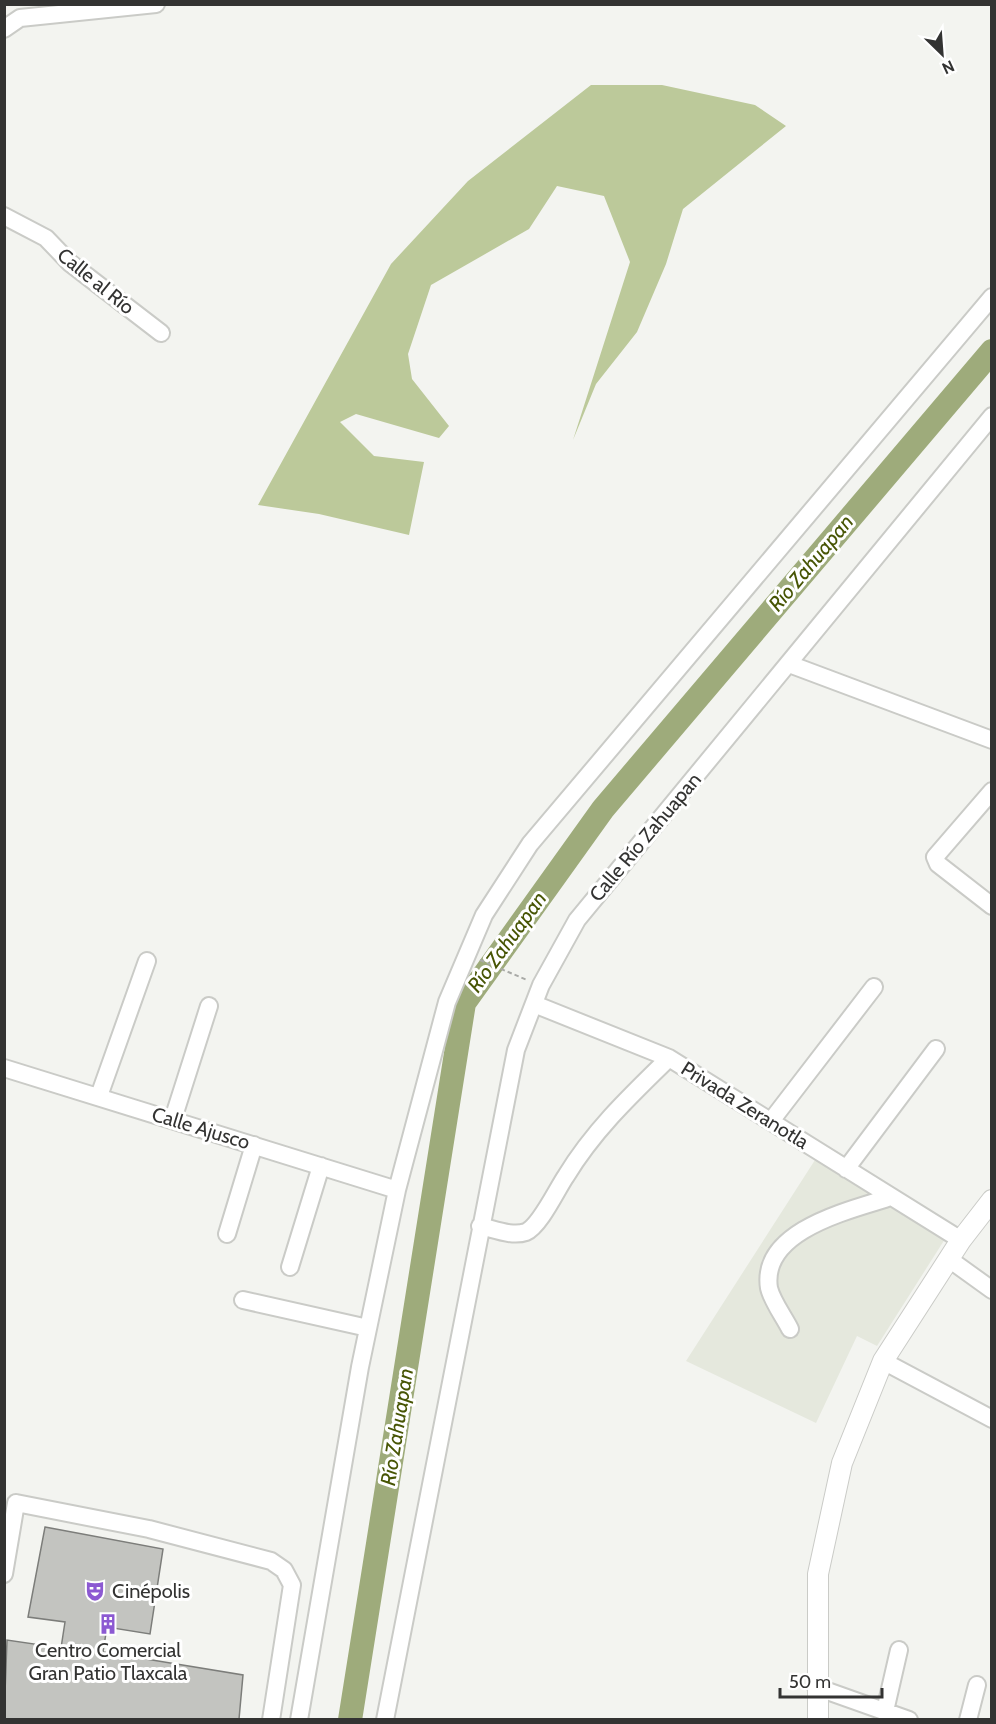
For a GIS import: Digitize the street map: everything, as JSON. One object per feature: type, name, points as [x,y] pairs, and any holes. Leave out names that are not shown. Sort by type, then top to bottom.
[{"type":"main road","points":[[818,1719],[816,1688],[818,1574],[843,1463],[883,1361],[960,1240],[992,1200]]},
{"type":"street","points":[[4,29],[20,18],[156,4]]},
{"type":"street","name":"Calle al Río","points":[[4,216],[46,238],[70,263],[161,333]]},
{"type":"street","points":[[299,1719],[368,1328],[398,1190],[447,1002],[484,915],[530,844],[992,297]]},
{"type":"street","name":"Calle Río Zahuapan","points":[[385,1719],[516,1050],[534,1004],[577,920],[992,416]]},
{"type":"street","points":[[789,663],[992,740]]},
{"type":"street","points":[[992,791],[935,857],[938,864],[992,906]]},
{"type":"street","points":[[99,1096],[147,961]]},
{"type":"street","points":[[771,1121],[874,987]]},
{"type":"street","points":[[534,1004],[669,1058]]},
{"type":"street","points":[[173,1119],[209,1006]]},
{"type":"street","points":[[846,1169],[936,1048]]},
{"type":"street","name":"Privada Zeranotla","points":[[480,1226],[513,1234],[527,1231],[539,1219],[598,1129],[669,1058],[960,1240]]},
{"type":"street","name":"Calle Ajusco","points":[[4,1068],[398,1190]]},
{"type":"street","points":[[227,1234],[254,1145]]},
{"type":"street","points":[[290,1267],[321,1166]]},
{"type":"street","points":[[790,1329],[769,1289],[771,1264],[787,1241],[826,1219],[891,1197]]},
{"type":"street","points":[[949,1259],[992,1290]]},
{"type":"street","points":[[243,1300],[368,1328]]},
{"type":"street","points":[[883,1361],[992,1419]]},
{"type":"street","points":[[4,1574],[10,1502],[149,1529],[271,1561],[284,1570],[292,1585],[271,1719]]},
{"type":"street","points":[[885,1711],[899,1650]]},
{"type":"street","points":[[968,1719],[977,1685]]},
{"type":"street","points":[[816,1688],[909,1719]]},
{"type":"path","points":[[482,961],[517,975]]},
{"type":"shaded area","points":[[815,1160],[945,1239],[877,1346],[857,1336],[816,1423],[686,1361]]},
{"type":"green space","points":[[591,85],[662,85],[755,105],[786,126],[683,209],[666,264],[637,332],[596,384],[573,440],[630,262],[604,196],[557,186],[529,229],[431,285],[408,354],[412,379],[449,426],[439,438],[356,414],[340,422],[374,456],[424,462],[409,535],[319,514],[258,505],[391,264],[468,181]]},
{"type":"building","name":"Centro Comercial Gran Patio Tlaxcala","points":[[45,1527],[163,1549],[150,1634],[107,1627],[103,1652],[243,1675],[239,1719],[4,1719],[7,1640],[61,1648],[65,1622],[28,1617]]},
{"type":"waterway","name":"Río Zahuapan","points":[[350,1720],[464,1003],[603,809],[992,351]]},
{"type":"place","name":"Cinépolis","points":[[95,1591]]},
{"type":"place","name":"Centro Comercial Gran Patio Tlaxcala","points":[[108,1624]]}]
